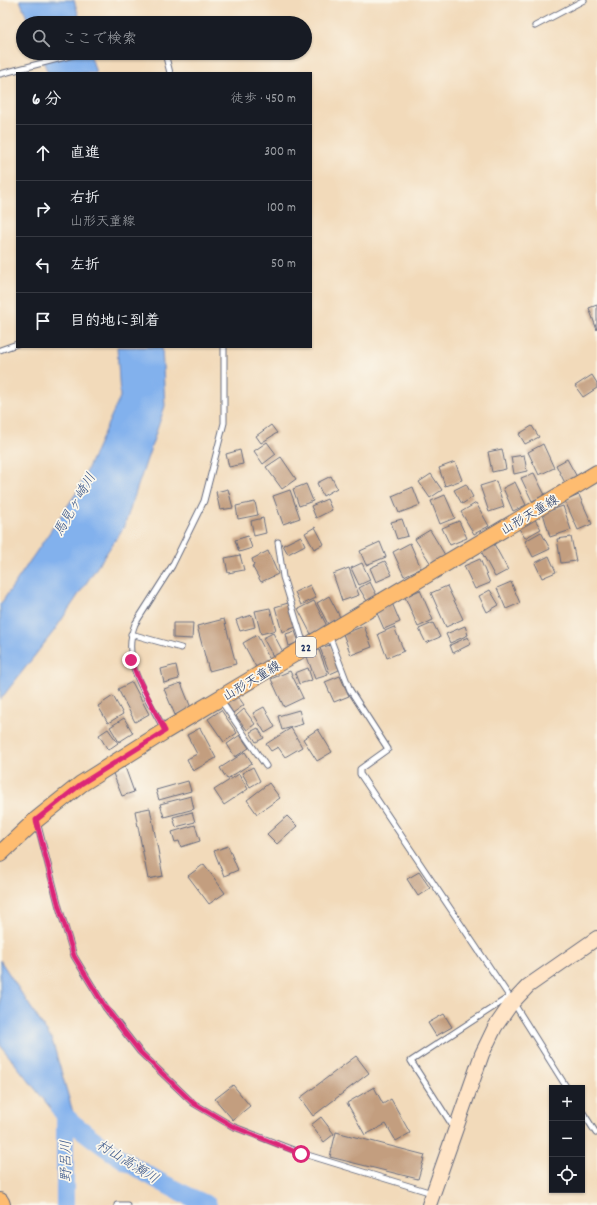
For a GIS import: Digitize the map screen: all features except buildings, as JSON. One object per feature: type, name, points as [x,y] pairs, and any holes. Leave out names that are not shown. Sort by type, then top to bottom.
[{"type":"main road","name":"山形天童線","points":[[0,854],[22,832],[81,784],[165,731],[328,633],[597,474]]},
{"type":"street","points":[[431,1199],[482,1054],[511,999],[597,938]]},
{"type":"lane","points":[[535,26],[584,0]]},
{"type":"lane","points":[[0,74],[55,60]]},
{"type":"lane","points":[[167,60],[170,72]]},
{"type":"lane","points":[[0,350],[16,344]]},
{"type":"lane","points":[[165,731],[138,678],[131,660],[131,634],[135,624],[172,566],[204,501],[224,423],[224,348]]},
{"type":"lane","points":[[278,542],[283,577],[304,648]]},
{"type":"lane","points":[[328,633],[350,690],[388,749],[360,769],[360,774],[511,999],[565,1085]]},
{"type":"lane","points":[[131,634],[181,648]]},
{"type":"lane","points":[[220,699],[266,766]]},
{"type":"lane","points":[[36,820],[59,907],[74,956],[105,1007],[140,1052],[193,1103],[232,1126],[301,1154],[431,1199]]},
{"type":"lane","points":[[455,1129],[411,1061],[511,999]]},
{"type":"lane","points":[[585,1116],[596,1133]]},
{"type":"lane","points":[[117,1205],[127,1205]]},
{"type":"water","points":[[20,0],[74,0],[79,16],[26,16]]},
{"type":"water","points":[[43,60],[92,60],[96,72],[48,72]]},
{"type":"water","name":"馬見ヶ崎川","points":[[117,348],[162,348],[165,406],[124,527],[54,631],[0,700],[0,605],[77,492],[120,397]]},
{"type":"water","points":[[0,960],[52,1040],[77,1126],[65,1126],[0,1045]]},
{"type":"waterway","name":"村山高瀬川","points":[[60,1109],[72,1123],[130,1164],[160,1182],[208,1205]]},
{"type":"waterway","name":"野呂川","points":[[65,1117],[65,1205]]},
{"type":"route","points":[[131,660],[138,678],[165,731],[81,784],[36,820],[59,907],[74,956],[105,1007],[140,1052],[193,1103],[232,1126],[301,1154]]}]
